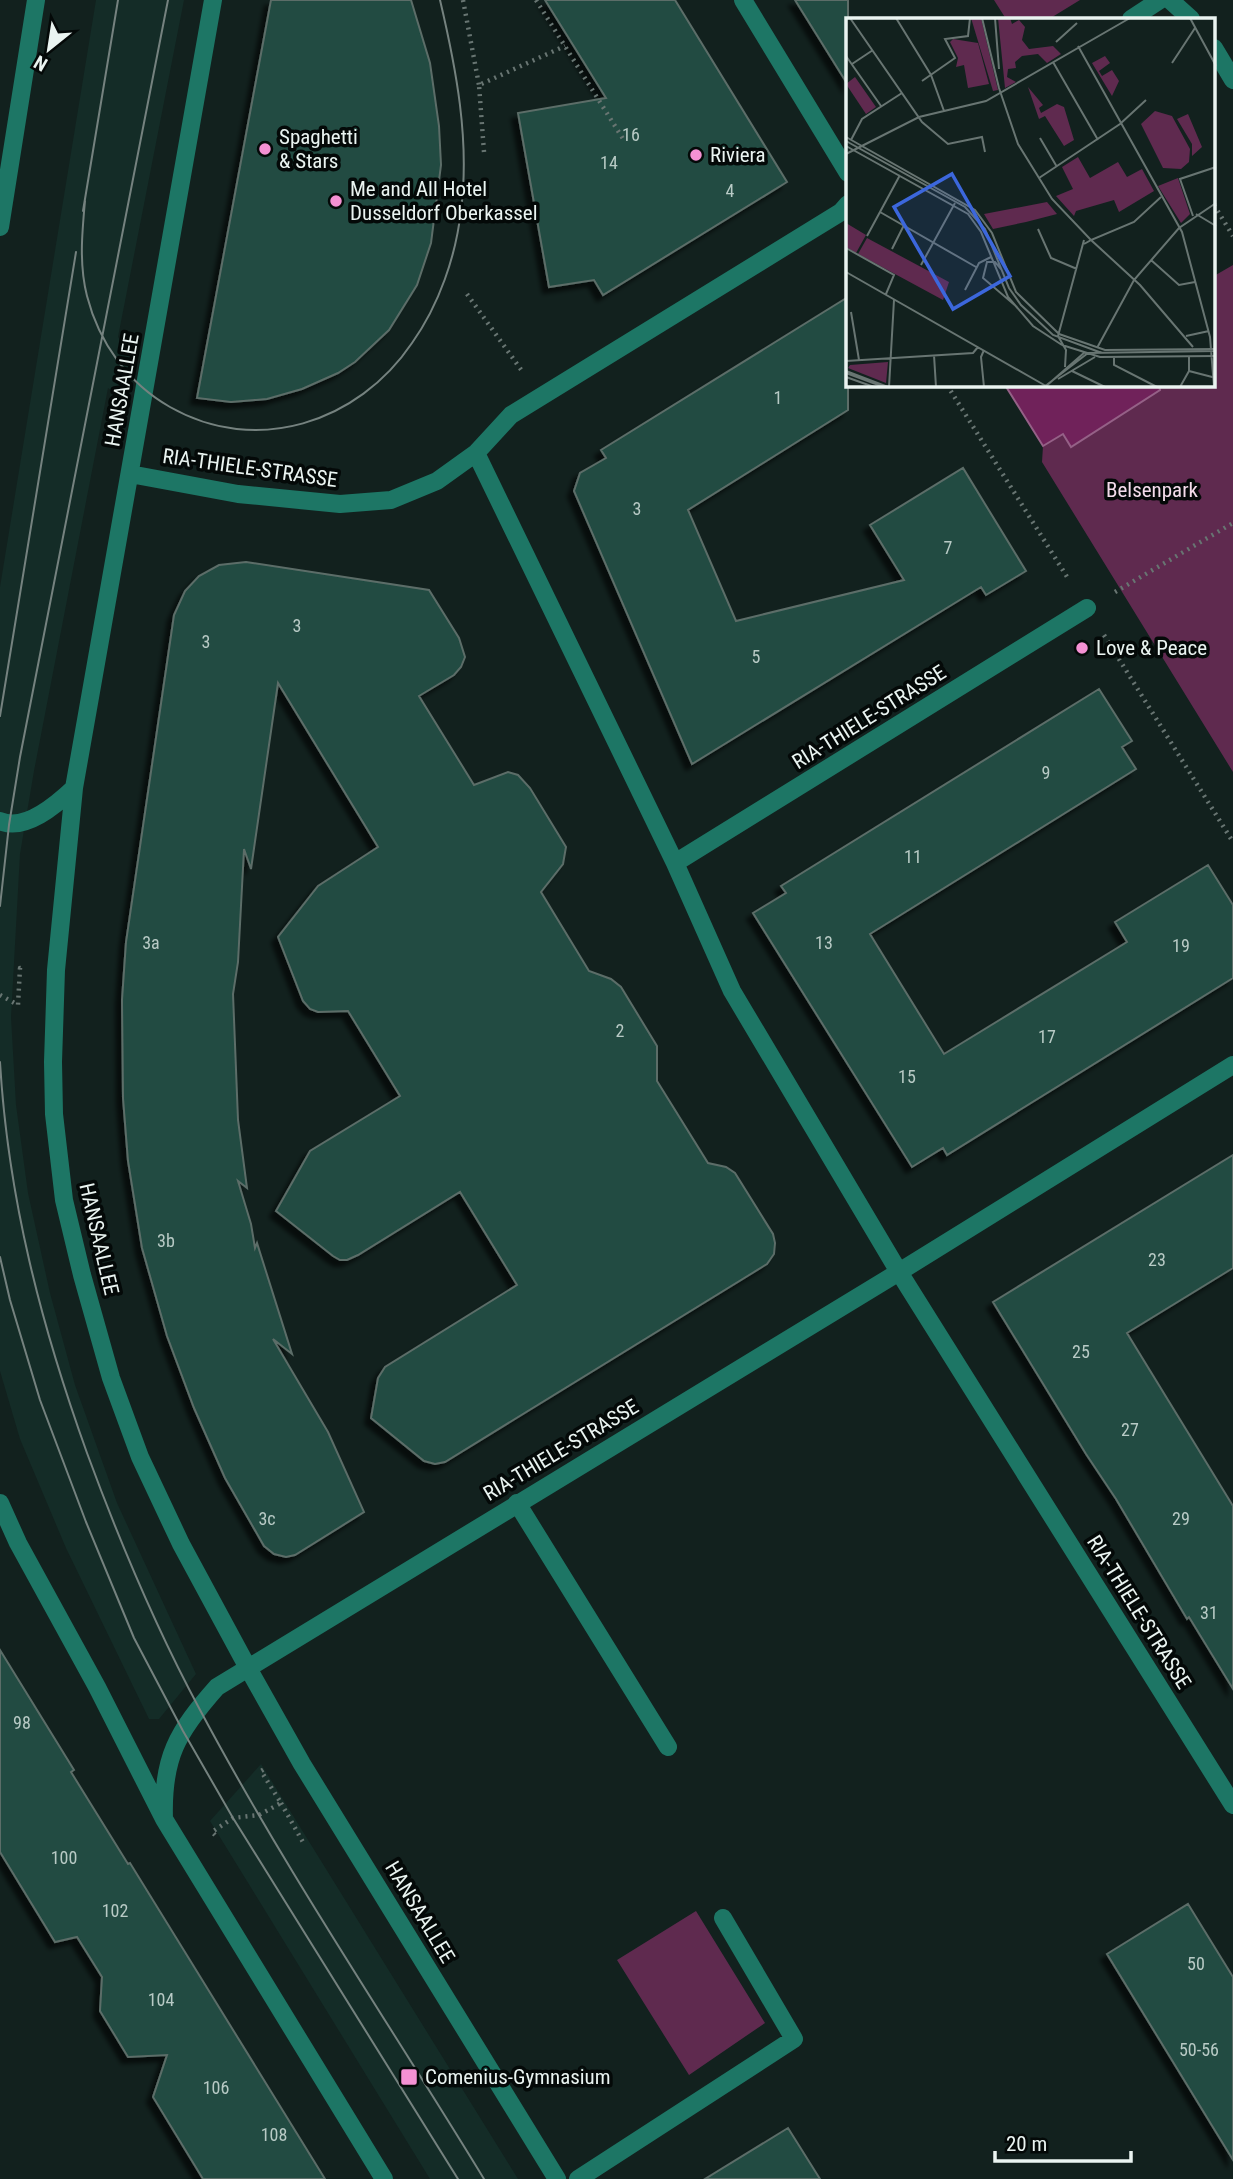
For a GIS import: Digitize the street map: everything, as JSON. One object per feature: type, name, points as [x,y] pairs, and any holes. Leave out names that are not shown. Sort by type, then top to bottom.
[{"type":"street","points":[[0,227],[36,0]]},
{"type":"street","name":"HANSAALLEE","points":[[213,0],[74,788],[59,931],[53,1062],[54,1114],[64,1200],[111,1378],[140,1457],[181,1544],[294,1749],[557,2179]]},
{"type":"street","points":[[743,0],[846,170]]},
{"type":"street","points":[[1133,18],[1160,0]]},
{"type":"street","points":[[1170,0],[1190,18]]},
{"type":"street","points":[[1216,51],[1233,80]]},
{"type":"street","name":"RIA-THIELE-STRASSE","points":[[130,474],[238,494],[340,505],[391,500],[437,481],[476,453],[511,415],[841,212],[846,206]]},
{"type":"street","name":"RIA-THIELE-STRASSE","points":[[476,453],[675,863],[732,990],[899,1272],[1232,1800]]},
{"type":"street","name":"RIA-THIELE-STRASSE","points":[[675,863],[1087,608]]},
{"type":"street","points":[[0,821],[9,825],[32,819],[59,802],[74,788]]},
{"type":"street","name":"RIA-THIELE-STRASSE","points":[[248,1668],[1233,1066]]},
{"type":"street","points":[[0,1503],[18,1543],[97,1687],[164,1819],[384,2179]]},
{"type":"street","points":[[517,1503],[668,1747]]},
{"type":"street","points":[[164,1819],[163,1788],[171,1754],[183,1731],[217,1687],[248,1668]]},
{"type":"street","points":[[578,2179],[794,2039],[723,1918]]},
{"type":"path","points":[[463,0],[480,85],[484,152]]},
{"type":"path","points":[[536,0],[625,142]]},
{"type":"path","points":[[480,85],[565,46]]},
{"type":"path","points":[[1216,208],[1233,236]]},
{"type":"path","points":[[467,295],[540,397]]},
{"type":"path","points":[[1087,608],[1233,523]]},
{"type":"path","points":[[294,1749],[261,1771],[304,1844]]},
{"type":"path","points":[[197,1875],[228,1854],[212,1832],[233,1818],[259,1815],[281,1803]]},
{"type":"shaded area","points":[[96,0],[184,0],[118,337],[131,356],[123,399],[108,388],[34,771],[20,854],[11,1017],[16,1105],[28,1193],[50,1293],[75,1385],[117,1503],[196,1674],[159,1719],[149,1719],[66,1548],[20,1439],[0,1371],[0,587]]},
{"type":"shaded area","points":[[1006,387],[1159,387],[1160,390],[1071,447],[1063,434],[1043,446]]},
{"type":"shaded area","points":[[261,1764],[518,2179],[430,2179],[210,1821]]},
{"type":"green space","points":[[994,0],[1080,0],[1051,18],[1005,18]]},
{"type":"green space","name":"Belsenpark","points":[[1233,265],[1233,772],[1042,462],[1043,446],[1063,433],[1072,447],[1160,390],[1159,387],[1216,387],[1216,275]]},
{"type":"green space","points":[[696,1911],[765,2023],[689,2075],[617,1960]]},
{"type":"building","name":"Me and All Hotel Dusseldorf Oberkassel","points":[[271,0],[411,0],[430,63],[439,126],[441,165],[431,243],[417,285],[389,330],[355,362],[302,389],[267,399],[231,402],[197,398]]},
{"type":"building","name":"Riviera","points":[[545,0],[675,0],[787,182],[603,295],[594,280],[549,287],[518,113],[606,98]]},
{"type":"building","points":[[795,0],[848,0],[846,82]]},
{"type":"building","points":[[846,298],[848,410],[688,510],[736,621],[904,580],[870,525],[963,468],[1026,571],[986,595],[981,587],[692,764],[574,491],[580,473],[606,458],[601,450]]},
{"type":"building","points":[[246,562],[429,590],[459,638],[465,657],[454,675],[419,696],[474,785],[508,772],[518,775],[530,788],[566,847],[563,864],[541,892],[589,971],[611,979],[621,987],[657,1046],[657,1081],[708,1163],[726,1167],[735,1173],[773,1234],[775,1243],[774,1254],[767,1264],[445,1462],[435,1464],[424,1461],[371,1418],[378,1378],[385,1367],[517,1285],[460,1192],[347,1260],[333,1256],[276,1211],[310,1151],[400,1096],[348,1011],[318,1012],[310,1009],[303,1001],[278,937],[318,886],[378,847],[278,683],[251,869],[244,849],[238,962],[233,994],[238,1120],[247,1188],[238,1181],[255,1248],[257,1243],[292,1354],[273,1339],[328,1432],[364,1512],[295,1555],[286,1557],[274,1554],[264,1546],[225,1478],[194,1408],[167,1336],[142,1248],[128,1161],[123,1098],[122,1000],[126,942],[174,615],[185,591],[199,576],[219,565]]},
{"type":"building","points":[[1099,689],[1132,741],[1122,747],[1136,769],[870,934],[944,1054],[1127,942],[1115,922],[1208,865],[1233,905],[1233,978],[947,1155],[943,1148],[912,1167],[753,913],[786,893],[781,886]]},
{"type":"building","points":[[1233,1155],[1233,1268],[1127,1333],[1233,1506],[1233,1689],[1189,1617],[1187,1619],[993,1302]]},
{"type":"building","points":[[0,1650],[74,1770],[71,1772],[325,2179],[203,2179],[153,2097],[167,2055],[128,2057],[100,2011],[102,1977],[77,1937],[55,1942],[0,1852]]},
{"type":"building","points":[[1188,1904],[1233,1977],[1233,2160],[1107,1954]]},
{"type":"building","points":[[788,2128],[820,2179],[705,2179]]},
{"type":"tram line","points":[[83,211],[118,0]]},
{"type":"tram line","points":[[0,906],[20,757],[168,0]]},
{"type":"tram line","points":[[85,201],[82,261],[84,284],[92,313],[117,360],[141,386],[170,407],[203,422],[236,429],[270,429],[303,423],[334,411],[364,394],[390,371],[412,343],[438,296],[455,245],[463,184],[463,131],[456,78],[440,0]]},
{"type":"tram line","points":[[0,716],[76,252]]},
{"type":"tram line","points":[[0,1062],[10,1162],[41,1309],[87,1453],[138,1582],[183,1677],[266,1828],[484,2179]]},
{"type":"tram line","points":[[0,1257],[40,1400],[134,1638],[233,1818],[458,2179]]},
{"type":"place","name":"Spaghetti & Stars","points":[[265,149]]},
{"type":"place","name":"Riviera","points":[[696,155]]},
{"type":"place","name":"Me and All Hotel Dusseldorf Oberkassel","points":[[336,201]]},
{"type":"place","name":"Love & Peace","points":[[1082,648]]},
{"type":"place","name":"Comenius-Gymnasium","points":[[409,2077]]}]
